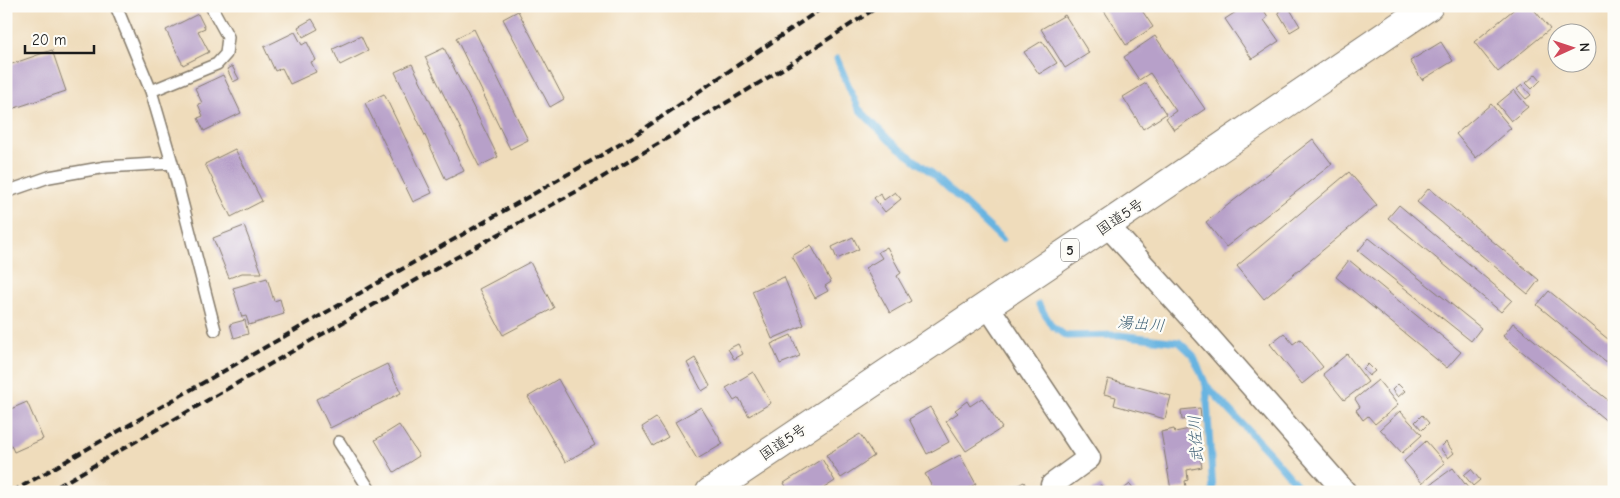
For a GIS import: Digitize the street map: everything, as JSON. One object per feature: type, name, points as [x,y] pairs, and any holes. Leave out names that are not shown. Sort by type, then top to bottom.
[{"type":"highway","name":"国道5号","points":[[710,492],[1429,6]]},
{"type":"street","points":[[1107,225],[1205,332],[1345,492]]},
{"type":"street","points":[[987,306],[1089,458],[1052,485],[1056,492]]},
{"type":"lane","points":[[116,6],[151,91],[172,163],[215,330]]},
{"type":"lane","points":[[151,91],[217,64],[226,54],[228,37],[212,6]]},
{"type":"lane","points":[[6,192],[48,177],[87,170],[172,163]]},
{"type":"lane","points":[[339,442],[371,492]]},
{"type":"building","points":[[1101,6],[1139,6],[1153,27],[1126,45]]},
{"type":"building","points":[[1245,6],[1255,6],[1257,10],[1262,7],[1268,17],[1264,20],[1279,41],[1252,59],[1225,19]]},
{"type":"building","points":[[1287,6],[1300,26],[1290,32],[1278,12]]},
{"type":"building","points":[[1518,6],[1531,6],[1548,27],[1548,31],[1498,72],[1474,42]]},
{"type":"building","points":[[518,11],[564,99],[550,107],[503,19]]},
{"type":"building","points":[[198,14],[205,28],[198,31],[209,52],[183,65],[166,30]]},
{"type":"building","points":[[1065,15],[1089,53],[1065,68],[1041,29]]},
{"type":"building","points":[[312,19],[318,29],[303,37],[298,27]]},
{"type":"building","points":[[474,29],[528,140],[510,149],[456,38]]},
{"type":"building","points":[[295,32],[302,45],[307,42],[316,60],[311,62],[316,72],[290,84],[282,68],[275,71],[264,47]]},
{"type":"building","points":[[361,36],[368,51],[340,65],[333,49]]},
{"type":"building","points":[[1155,36],[1205,109],[1174,130],[1166,118],[1176,111],[1150,73],[1139,80],[1124,57]]},
{"type":"building","points":[[1042,41],[1057,63],[1039,74],[1024,52]]},
{"type":"building","points":[[1441,42],[1453,61],[1422,80],[1410,61]]},
{"type":"building","points":[[444,48],[498,157],[479,166],[425,57]]},
{"type":"building","points":[[52,50],[66,91],[6,111],[6,66]]},
{"type":"building","points":[[412,64],[464,171],[446,180],[395,72]]},
{"type":"building","points":[[232,66],[239,79],[233,82],[227,69]]},
{"type":"building","points":[[1536,74],[1541,80],[1532,89],[1526,83]]},
{"type":"building","points":[[223,75],[241,113],[204,131],[198,118],[203,116],[198,104],[202,103],[195,88]]},
{"type":"building","points":[[1146,83],[1166,114],[1143,129],[1123,97]]},
{"type":"building","points":[[1522,85],[1531,95],[1526,99],[1517,89]]},
{"type":"building","points":[[1514,90],[1528,107],[1511,121],[1497,104]]},
{"type":"building","points":[[384,94],[432,193],[413,202],[365,103]]},
{"type":"building","points":[[1491,104],[1511,128],[1476,158],[1456,134]]},
{"type":"building","points":[[1313,139],[1332,164],[1226,247],[1206,222]]},
{"type":"building","points":[[235,149],[262,201],[231,217],[205,164]]},
{"type":"building","points":[[1349,172],[1377,205],[1264,299],[1237,266]]},
{"type":"building","points":[[1429,188],[1539,280],[1528,294],[1417,202]]},
{"type":"building","points":[[895,192],[901,199],[885,212],[874,198],[880,193],[884,200]]},
{"type":"building","points":[[1399,205],[1512,300],[1501,312],[1388,218]]},
{"type":"building","points":[[244,226],[262,273],[242,273],[229,278],[213,238]]},
{"type":"building","points":[[853,237],[859,249],[837,259],[832,247]]},
{"type":"building","points":[[1369,238],[1481,328],[1471,341],[1358,251]]},
{"type":"building","points":[[811,245],[831,282],[825,286],[828,291],[815,298],[792,256]]},
{"type":"building","points":[[887,247],[901,273],[897,276],[911,301],[890,313],[865,268],[882,258],[878,252]]},
{"type":"building","points":[[1349,260],[1461,352],[1447,368],[1336,277]]},
{"type":"building","points":[[530,262],[554,308],[503,335],[479,289]]},
{"type":"building","points":[[784,277],[804,325],[772,339],[752,291]]},
{"type":"building","points":[[267,278],[274,301],[280,299],[284,314],[249,325],[246,316],[242,317],[233,288]]},
{"type":"building","points":[[1549,291],[1614,344],[1614,368],[1537,305]]},
{"type":"building","points":[[245,320],[248,334],[234,338],[230,324]]},
{"type":"building","points":[[1513,323],[1614,405],[1614,427],[1503,336]]},
{"type":"building","points":[[1284,333],[1293,344],[1300,339],[1323,367],[1302,384],[1270,344]]},
{"type":"building","points":[[791,335],[800,356],[780,364],[771,344]]},
{"type":"building","points":[[738,344],[743,354],[734,359],[728,349]]},
{"type":"building","points":[[1347,354],[1368,382],[1344,400],[1323,374]]},
{"type":"building","points":[[695,358],[710,386],[702,391],[687,363]]},
{"type":"building","points":[[387,364],[401,393],[330,428],[316,399]]},
{"type":"building","points":[[1368,364],[1375,371],[1369,376],[1363,369]]},
{"type":"building","points":[[753,372],[771,403],[749,416],[739,398],[734,401],[726,388]]},
{"type":"building","points":[[558,379],[595,445],[565,462],[528,397]]},
{"type":"building","points":[[1108,379],[1171,396],[1165,419],[1114,405],[1116,397],[1104,394]]},
{"type":"building","points":[[1378,380],[1398,405],[1375,424],[1368,416],[1363,420],[1356,410],[1360,407],[1355,399]]},
{"type":"building","points":[[1398,384],[1405,391],[1398,397],[1392,390]]},
{"type":"building","points":[[982,398],[1002,428],[966,451],[946,421],[958,413],[955,410],[967,401],[970,406]]},
{"type":"building","points":[[27,402],[43,439],[14,452],[6,434],[6,411]]},
{"type":"building","points":[[701,407],[723,444],[697,459],[675,422]]},
{"type":"building","points":[[930,407],[949,442],[927,454],[909,419]]},
{"type":"building","points":[[1200,408],[1201,418],[1182,420],[1181,410]]},
{"type":"building","points":[[1400,411],[1422,435],[1402,453],[1380,429]]},
{"type":"building","points":[[1422,415],[1429,423],[1422,430],[1415,422]]},
{"type":"building","points":[[656,418],[668,437],[653,446],[642,427]]},
{"type":"building","points":[[399,425],[419,456],[394,472],[375,440]]},
{"type":"building","points":[[1174,429],[1175,432],[1190,429],[1195,454],[1199,453],[1202,467],[1187,470],[1188,480],[1185,481],[1186,487],[1171,490],[1161,432]]},
{"type":"building","points":[[860,434],[874,456],[841,478],[826,455]]},
{"type":"building","points":[[1426,441],[1445,463],[1422,483],[1404,461]]},
{"type":"building","points":[[1446,442],[1454,453],[1448,458],[1440,448]]},
{"type":"building","points":[[960,455],[976,484],[968,488],[970,492],[935,492],[925,474]]},
{"type":"building","points":[[822,459],[835,481],[821,490],[822,492],[789,492],[784,483]]},
{"type":"building","points":[[1453,468],[1471,492],[1431,492],[1427,487]]},
{"type":"building","points":[[1471,469],[1480,480],[1473,486],[1464,475]]},
{"type":"building","points":[[1024,482],[1029,492],[1005,492]]},
{"type":"building","points":[[1130,484],[1136,492],[1120,492]]},
{"type":"building","points":[[1101,485],[1105,492],[1089,492]]},
{"type":"waterway","name":"湯出川","points":[[837,59],[858,108],[890,141],[933,174],[1002,239]]},
{"type":"waterway","name":"湯出川","points":[[1039,305],[1052,326],[1066,336],[1119,335],[1179,342],[1193,355],[1206,385],[1303,492]]},
{"type":"waterway","name":"武佐川","points":[[1206,385],[1213,492]]},
{"type":"railway","points":[[12,492],[626,141],[825,6]]},
{"type":"railway","points":[[48,492],[439,267],[601,178],[784,68],[879,6]]}]
